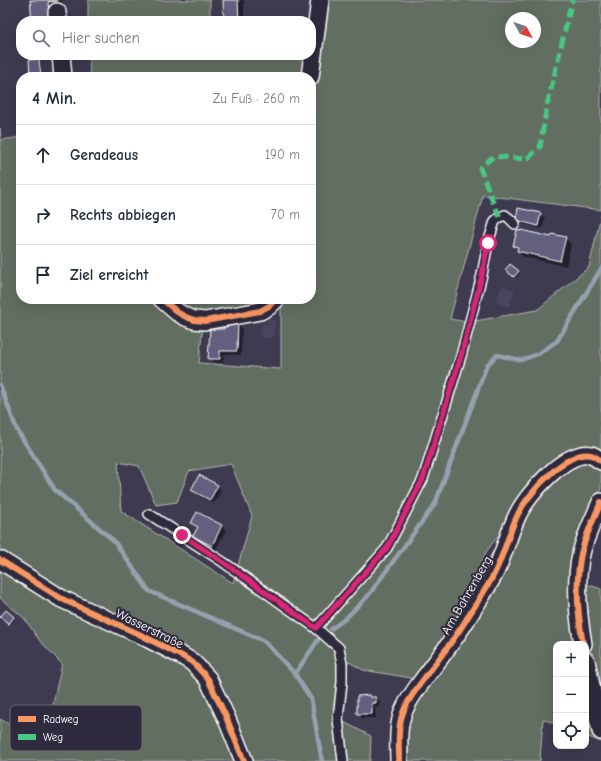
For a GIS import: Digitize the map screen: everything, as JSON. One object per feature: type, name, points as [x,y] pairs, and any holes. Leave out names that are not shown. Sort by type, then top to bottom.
[{"type":"street","points":[[316,31],[320,0]]},
{"type":"street","points":[[61,60],[63,72]]},
{"type":"street","points":[[311,72],[312,60]]},
{"type":"street","points":[[168,304],[186,317],[194,320],[205,321],[260,311],[271,304]]},
{"type":"street","name":"Am Bahrenberg","points":[[399,761],[399,728],[404,709],[416,690],[455,638],[493,576],[513,525],[523,506],[539,485],[564,463],[582,455],[590,455],[601,461]]},
{"type":"street","points":[[583,641],[579,610],[578,580],[581,555],[601,502]]},
{"type":"street","name":"Wasserstraße","points":[[0,560],[62,599],[141,635],[192,662],[208,680],[226,717],[244,761]]},
{"type":"street","points":[[589,676],[601,732]]},
{"type":"lane","points":[[316,628],[387,548],[423,479],[461,356],[479,288],[488,243],[495,221],[500,217],[505,216],[515,224]]},
{"type":"lane","points":[[149,514],[223,562],[316,628],[339,648],[342,664],[342,682],[338,719],[343,761]]},
{"type":"shaded area","points":[[502,285],[515,290],[509,307],[496,302]]},
{"type":"shaded area","points":[[268,319],[276,321],[272,339],[259,336],[262,323],[267,324]]},
{"type":"green space","points":[[88,0],[210,0],[210,16],[88,16]]},
{"type":"green space","points":[[324,0],[601,0],[601,210],[483,195],[450,319],[467,322],[537,310],[589,267],[601,215],[601,458],[590,453],[524,501],[486,552],[448,635],[423,680],[363,670],[349,662],[340,671],[334,717],[371,736],[370,761],[0,761],[0,719],[10,725],[10,751],[142,751],[142,705],[53,705],[62,664],[40,641],[24,618],[0,598],[0,128],[1,140],[16,138],[16,304],[164,304],[203,325],[199,363],[281,369],[282,304],[316,304],[315,72]],"holes":[[[118,462],[139,466],[156,505],[177,502],[189,471],[231,464],[252,516],[233,583],[121,511]]]},
{"type":"green space","points":[[89,60],[306,60],[304,72],[90,72]]},
{"type":"green space","points":[[174,304],[250,304],[194,316]]},
{"type":"green space","points":[[594,459],[601,474],[601,489],[579,551],[583,641],[553,641],[553,723],[543,719],[540,761],[403,761],[403,729],[492,553],[558,467]]},
{"type":"green space","points":[[584,583],[601,589],[601,716],[589,651],[585,614]]},
{"type":"green space","points":[[589,682],[601,741],[589,737]]},
{"type":"building","points":[[30,0],[57,0],[48,2],[49,16],[32,16]]},
{"type":"building","points":[[223,0],[238,0],[239,16],[224,16]]},
{"type":"building","points":[[29,60],[39,60],[41,72],[30,72]]},
{"type":"building","points":[[518,208],[541,213],[538,226],[516,220]]},
{"type":"building","points":[[517,230],[551,237],[552,234],[566,237],[560,261],[517,251],[518,247],[513,246]]},
{"type":"building","points":[[510,264],[519,271],[514,277],[505,270]]},
{"type":"building","points":[[224,322],[238,323],[237,351],[220,351],[220,359],[208,359],[210,329],[224,329]]},
{"type":"building","points":[[199,475],[218,485],[210,500],[191,490]]},
{"type":"building","points":[[197,512],[222,525],[212,546],[193,536],[198,527],[191,523]]},
{"type":"building","points":[[6,610],[14,617],[9,624],[0,617]]},
{"type":"building","points":[[370,695],[370,697],[376,697],[376,703],[372,703],[372,714],[357,714],[357,696]]},
{"type":"waterway","points":[[331,629],[345,619],[368,596],[435,504],[487,365],[497,355],[521,360],[538,354],[557,341],[601,269]]},
{"type":"waterway","points":[[0,385],[17,430],[55,490],[114,541],[149,591],[264,641],[295,674],[311,699],[322,761]]},
{"type":"waterway","points":[[295,674],[318,640]]},
{"type":"marked path","points":[[500,217],[480,168],[494,156],[527,159],[540,147],[547,106],[572,0]]},
{"type":"cycle path","points":[[168,304],[186,317],[194,320],[205,321],[260,311],[271,304]]},
{"type":"cycle path","points":[[399,761],[399,729],[406,705],[415,690],[444,653],[490,582],[500,561],[518,514],[523,506],[539,485],[549,475],[570,459],[581,455],[591,455],[601,461]]},
{"type":"cycle path","points":[[583,641],[578,599],[579,565],[585,541],[601,502]]},
{"type":"cycle path","points":[[0,560],[62,599],[141,635],[192,662],[208,679],[226,717],[244,761]]},
{"type":"route","points":[[182,535],[316,628],[387,548],[423,479],[461,356],[482,275],[488,243]]}]
